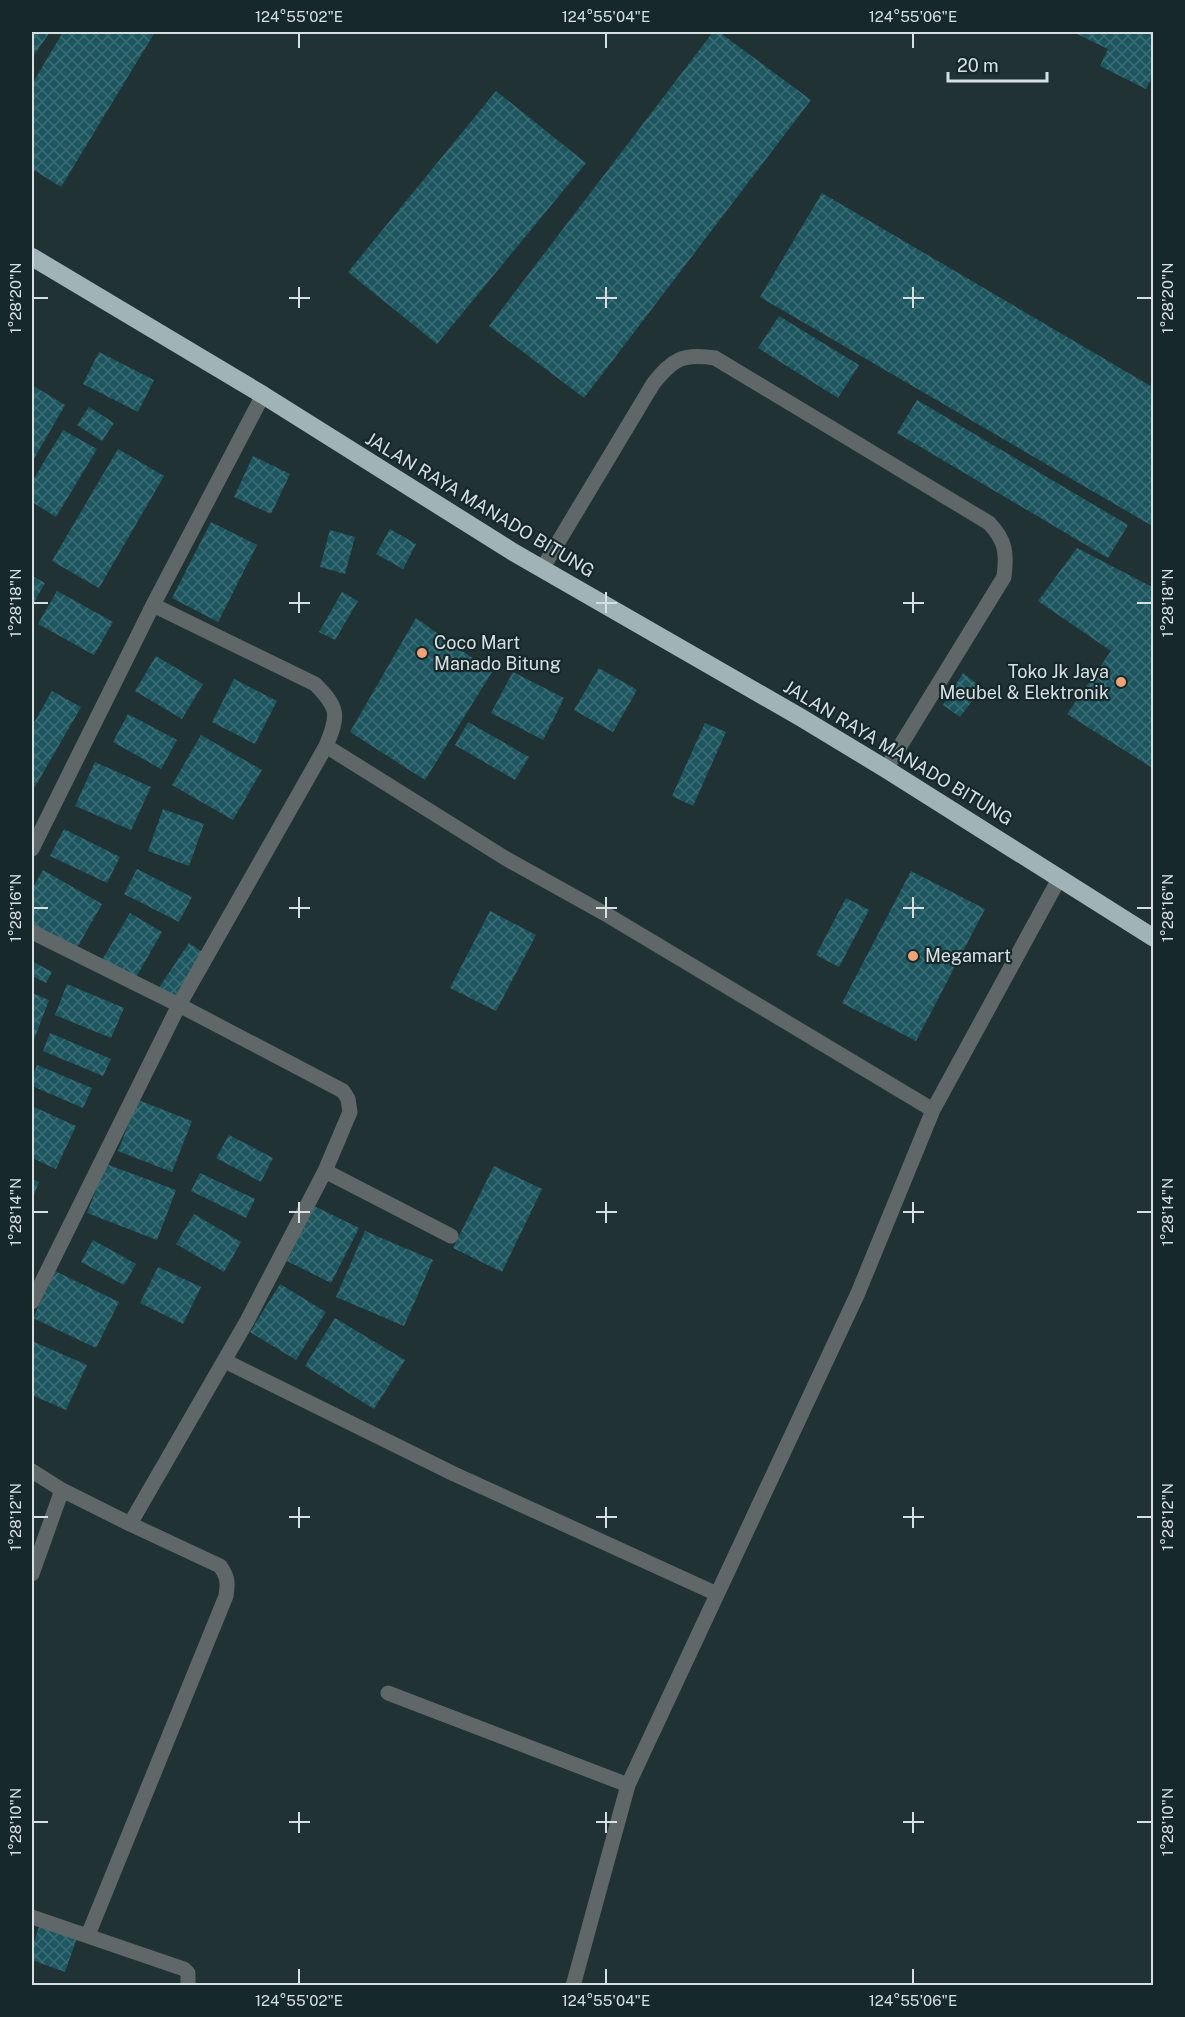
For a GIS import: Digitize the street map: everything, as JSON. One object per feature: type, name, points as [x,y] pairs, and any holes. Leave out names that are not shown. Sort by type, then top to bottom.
[{"type":"highway","name":"JALAN RAYA MANADO BITUNG","points":[[32,257],[263,395],[542,568],[886,769],[1154,938]]},
{"type":"street","points":[[542,568],[653,384],[668,366],[694,354],[715,358],[988,523],[1001,536],[1006,561],[1004,577],[886,769]]},
{"type":"street","points":[[32,849],[153,605],[263,395]]},
{"type":"street","points":[[32,1302],[180,1005],[326,746],[336,723],[328,698],[315,684],[153,605]]},
{"type":"street","points":[[326,746],[505,858],[609,916],[933,1110]]},
{"type":"street","points":[[573,1986],[628,1785],[858,1293],[933,1110],[1060,878]]},
{"type":"street","points":[[32,932],[180,1005],[343,1091],[348,1099],[350,1112],[325,1171],[253,1311],[130,1524]]},
{"type":"street","points":[[325,1171],[451,1236]]},
{"type":"street","points":[[225,1361],[454,1474],[717,1594]]},
{"type":"street","points":[[32,1472],[62,1490],[130,1524],[220,1566],[228,1581],[226,1596],[88,1935]]},
{"type":"street","points":[[32,1574],[62,1490]]},
{"type":"street","points":[[388,1694],[628,1785]]},
{"type":"street","points":[[32,1917],[184,1969],[188,1973],[188,1986]]},
{"type":"building","points":[[32,32],[50,32],[32,58]]},
{"type":"building","points":[[63,32],[155,32],[61,187],[32,169],[32,84]]},
{"type":"building","points":[[713,32],[719,32],[811,100],[584,398],[489,326]]},
{"type":"building","points":[[1073,32],[1154,32],[1154,74],[1146,89],[1100,66],[1108,49]]},
{"type":"building","points":[[496,91],[586,163],[437,344],[348,272]]},
{"type":"building","points":[[822,193],[1154,388],[1154,527],[760,297]]},
{"type":"building","points":[[779,316],[859,365],[838,398],[758,348]]},
{"type":"building","points":[[99,352],[154,380],[138,412],[83,384]]},
{"type":"building","points":[[32,385],[65,405],[32,462]]},
{"type":"building","points":[[917,400],[1128,525],[1108,558],[897,433]]},
{"type":"building","points":[[89,407],[114,423],[102,441],[77,425]]},
{"type":"building","points":[[63,430],[97,449],[56,517],[32,502],[32,482]]},
{"type":"building","points":[[118,449],[164,476],[99,588],[52,561]]},
{"type":"building","points":[[253,456],[290,474],[271,514],[234,497]]},
{"type":"building","points":[[211,522],[257,545],[218,622],[172,598]]},
{"type":"building","points":[[390,529],[416,544],[403,569],[376,554]]},
{"type":"building","points":[[330,530],[355,537],[345,574],[320,567]]},
{"type":"building","name":"Toko Jk Jaya Meubel & Elektronik","points":[[1077,548],[1154,588],[1154,769],[1067,714],[1111,651],[1038,601]]},
{"type":"building","points":[[32,576],[45,583],[32,606]]},
{"type":"building","points":[[57,591],[113,622],[94,655],[38,624]]},
{"type":"building","points":[[342,592],[358,601],[335,640],[319,632]]},
{"type":"building","points":[[416,618],[492,672],[425,780],[350,732]]},
{"type":"building","points":[[156,656],[203,684],[182,719],[135,691]]},
{"type":"building","points":[[599,668],[637,690],[613,732],[574,710]]},
{"type":"building","points":[[513,672],[564,698],[543,740],[491,713]]},
{"type":"building","points":[[963,673],[982,688],[960,717],[943,705]]},
{"type":"building","points":[[234,679],[277,701],[255,744],[212,722]]},
{"type":"building","points":[[52,691],[81,707],[32,792],[32,726]]},
{"type":"building","points":[[128,714],[177,740],[161,769],[113,742]]},
{"type":"building","points":[[468,722],[529,757],[515,780],[455,745]]},
{"type":"building","points":[[705,723],[726,732],[693,806],[672,796]]},
{"type":"building","points":[[201,735],[262,770],[233,820],[172,785]]},
{"type":"building","points":[[95,762],[151,787],[131,830],[75,806]]},
{"type":"building","points":[[163,809],[204,824],[189,866],[148,851]]},
{"type":"building","points":[[64,829],[120,857],[107,883],[50,856]]},
{"type":"building","points":[[137,869],[192,897],[179,922],[124,894]]},
{"type":"building","points":[[43,870],[102,904],[74,953],[32,928],[32,889]]},
{"type":"building","name":"Megamart","points":[[911,871],[985,909],[916,1041],[842,1003]]},
{"type":"building","points":[[846,898],[869,910],[839,967],[816,955]]},
{"type":"building","points":[[490,911],[536,935],[496,1011],[450,988]]},
{"type":"building","points":[[130,913],[162,932],[135,979],[102,960]]},
{"type":"building","points":[[189,943],[207,955],[176,1001],[158,989]]},
{"type":"building","points":[[32,961],[52,972],[46,983],[32,976]]},
{"type":"building","points":[[67,984],[124,1008],[111,1038],[55,1015]]},
{"type":"building","points":[[32,993],[49,1000],[32,1045]]},
{"type":"building","points":[[50,1033],[111,1059],[103,1076],[43,1051]]},
{"type":"building","points":[[37,1065],[92,1088],[83,1108],[32,1086],[32,1077]]},
{"type":"building","points":[[138,1100],[192,1121],[172,1172],[118,1151]]},
{"type":"building","points":[[32,1106],[76,1126],[56,1169],[32,1158]]},
{"type":"building","points":[[229,1135],[273,1158],[261,1182],[216,1158]]},
{"type":"building","points":[[106,1164],[176,1190],[157,1240],[87,1213]]},
{"type":"building","points":[[494,1166],[542,1189],[502,1272],[453,1248]]},
{"type":"building","points":[[200,1173],[255,1199],[246,1218],[191,1191]]},
{"type":"building","points":[[32,1179],[39,1182],[32,1200]]},
{"type":"building","points":[[314,1206],[359,1228],[331,1283],[287,1261]]},
{"type":"building","points":[[194,1214],[241,1242],[224,1272],[176,1244]]},
{"type":"building","points":[[365,1231],[433,1260],[404,1326],[336,1297]]},
{"type":"building","points":[[93,1240],[136,1264],[124,1285],[81,1262]]},
{"type":"building","points":[[158,1267],[201,1287],[183,1324],[140,1303]]},
{"type":"building","points":[[55,1271],[119,1302],[96,1348],[33,1318]]},
{"type":"building","points":[[280,1284],[326,1312],[296,1360],[250,1332]]},
{"type":"building","points":[[335,1318],[405,1360],[374,1409],[305,1366]]},
{"type":"building","points":[[32,1341],[87,1365],[66,1410],[32,1395]]},
{"type":"building","points":[[40,1924],[77,1938],[65,1972],[32,1960],[32,1948]]},
{"type":"place","name":"Coco Mart Manado Bitung","points":[[422,653]]},
{"type":"place","name":"Toko Jk Jaya Meubel & Elektronik","points":[[1121,682]]},
{"type":"place","name":"Megamart","points":[[913,956]]}]
